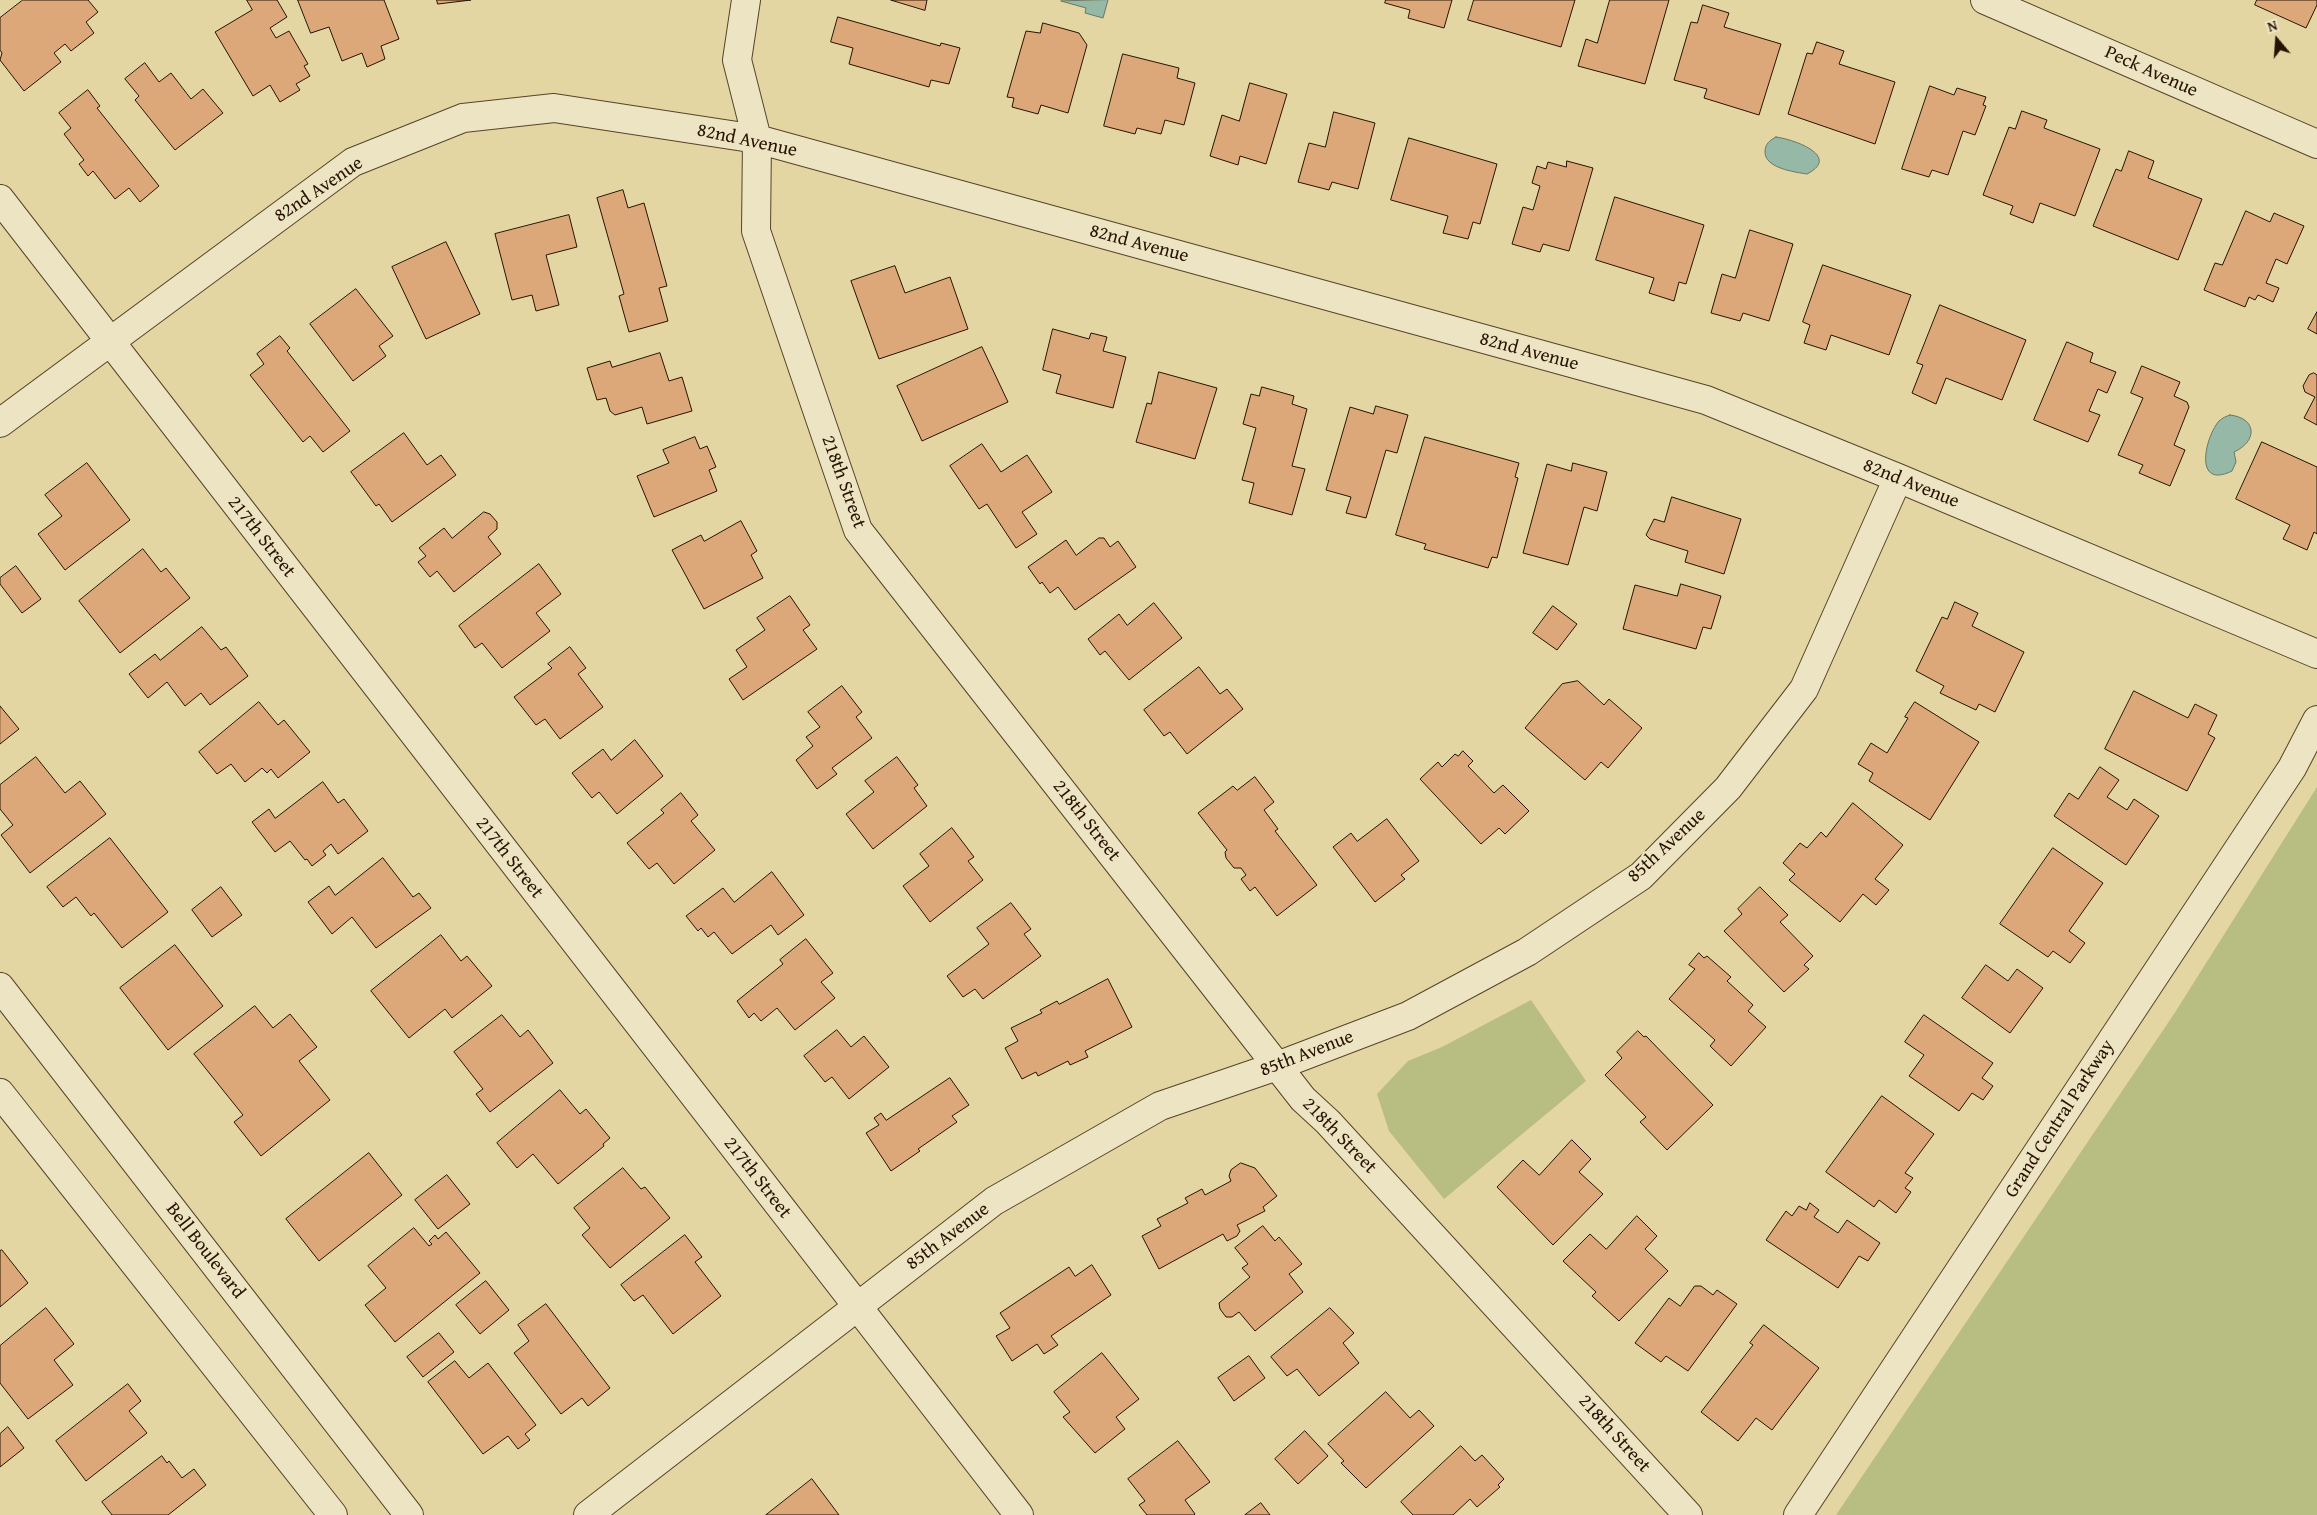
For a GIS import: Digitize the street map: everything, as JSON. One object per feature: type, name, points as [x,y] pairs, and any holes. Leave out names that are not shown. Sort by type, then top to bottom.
[{"type":"street","name":"218th Street","points":[[746,0],[737,60],[757,139],[756,231],[858,530],[1302,1099],[1328,1122],[1688,1515]]},
{"type":"street","name":"Peck Avenue","points":[[1985,0],[2317,144]]},
{"type":"street","name":"82nd Avenue","points":[[0,423],[353,162],[463,118],[554,108],[757,139],[1706,400],[1898,478],[2317,654]]},
{"type":"street","name":"217th Street","points":[[0,199],[1019,1515]]},
{"type":"street","name":"85th Avenue","points":[[588,1515],[1002,1196],[1160,1106],[1278,1066],[1408,1016],[1527,952],[1641,876],[1728,788],[1804,689],[1898,478]]},
{"type":"street","name":"Grand Central Parkway","points":[[1798,1515],[2292,768],[2317,720]]},
{"type":"street","name":"Bell Boulevard","points":[[0,987],[410,1515]]},
{"type":"street","points":[[0,1093],[333,1515]]},
{"type":"green space","points":[[2317,787],[2317,1515],[1836,1515],[2174,1014]]},
{"type":"green space","points":[[1531,1000],[1586,1081],[1444,1199],[1389,1131],[1377,1094],[1408,1061],[1442,1047]]},
{"type":"shaded area","points":[[1108,0],[1103,18],[1085,13],[1086,8],[1061,1]]},
{"type":"shaded area","points":[[1776,137],[1793,141],[1811,150],[1817,155],[1819,161],[1816,167],[1807,174],[1781,168],[1770,162],[1766,157],[1765,149],[1768,143]]},
{"type":"shaded area","points":[[2230,415],[2245,420],[2251,430],[2250,436],[2242,447],[2234,452],[2236,462],[2232,471],[2220,475],[2212,473],[2207,468],[2207,449],[2210,438],[2219,421]]},
{"type":"building","points":[[23,0],[88,0],[98,12],[86,22],[94,33],[71,51],[65,44],[54,53],[61,62],[24,91],[0,60],[2,53],[0,50],[0,18]]},
{"type":"building","points":[[247,0],[277,0],[287,17],[270,28],[276,38],[289,31],[308,64],[304,66],[310,76],[296,84],[300,90],[280,102],[270,85],[253,96],[215,32],[252,10]]},
{"type":"building","points":[[298,0],[384,0],[399,39],[381,46],[385,59],[367,67],[362,53],[342,61],[329,27],[311,33]]},
{"type":"building","points":[[437,0],[471,0],[438,4]]},
{"type":"building","points":[[891,0],[927,0],[925,10]]},
{"type":"building","points":[[1386,0],[1452,0],[1444,28],[1408,18],[1410,10],[1385,3]]},
{"type":"building","points":[[1474,0],[1575,0],[1561,47],[1468,20]]},
{"type":"building","points":[[1610,0],[1669,0],[1645,84],[1578,66],[1586,39],[1597,43]]},
{"type":"building","points":[[2257,0],[2317,0],[2317,5],[2306,28],[2255,5]]},
{"type":"building","points":[[1703,5],[1729,13],[1724,27],[1781,44],[1759,115],[1704,98],[1707,89],[1674,80],[1691,22],[1697,23]]},
{"type":"building","points":[[838,17],[940,46],[941,43],[960,48],[949,84],[931,80],[929,87],[849,64],[853,48],[831,42]]},
{"type":"building","points":[[1043,23],[1079,33],[1087,45],[1068,113],[1041,105],[1038,114],[1012,107],[1014,98],[1007,97],[1026,31],[1040,33]]},
{"type":"building","points":[[1817,42],[1844,51],[1839,64],[1895,82],[1875,144],[1788,114],[1807,53],[1812,54]]},
{"type":"building","points":[[1123,54],[1179,68],[1177,78],[1195,83],[1184,125],[1165,120],[1161,134],[1137,128],[1135,134],[1104,126]]},
{"type":"building","points":[[145,63],[159,82],[171,73],[191,99],[203,89],[223,113],[175,150],[135,100],[139,96],[125,79]]},
{"type":"building","points":[[1250,83],[1287,94],[1266,164],[1240,156],[1238,165],[1210,156],[1222,115],[1239,121]]},
{"type":"building","points":[[1930,86],[1954,95],[1957,88],[1986,97],[1983,105],[1986,106],[1975,135],[1963,131],[1948,175],[1932,170],[1929,177],[1902,169]]},
{"type":"building","points":[[88,90],[100,106],[97,108],[159,186],[140,202],[129,188],[115,199],[93,171],[88,176],[79,164],[84,160],[64,134],[71,128],[59,113]]},
{"type":"building","points":[[2022,111],[2047,120],[2044,128],[2100,149],[2075,216],[2040,203],[2033,223],[2010,214],[2013,206],[1983,195],[2009,127],[2015,129]]},
{"type":"building","points":[[1334,112],[1375,123],[1358,189],[1332,182],[1329,190],[1298,182],[1309,143],[1325,147]]},
{"type":"building","points":[[1409,138],[1497,164],[1480,224],[1473,222],[1468,239],[1443,233],[1448,216],[1391,200]]},
{"type":"building","points":[[2129,151],[2154,161],[2148,178],[2202,199],[2178,260],[2093,226],[2116,169],[2121,171]]},
{"type":"building","points":[[1567,161],[1593,168],[1569,251],[1543,244],[1540,252],[1512,244],[1523,207],[1533,210],[1540,186],[1532,183],[1537,166],[1546,169],[1548,162],[1566,167]]},
{"type":"building","points":[[623,190],[628,208],[644,203],[667,286],[659,288],[668,321],[629,332],[619,296],[624,294],[597,198]]},
{"type":"building","points":[[1615,197],[1704,225],[1686,284],[1679,282],[1674,301],[1649,293],[1654,278],[1596,260]]},
{"type":"building","points":[[2246,211],[2270,222],[2274,213],[2304,226],[2287,264],[2276,259],[2266,283],[2279,288],[2273,302],[2258,295],[2255,300],[2249,297],[2245,307],[2204,290],[2215,263],[2222,265]]},
{"type":"building","points":[[569,215],[577,247],[546,255],[559,305],[536,311],[532,295],[512,300],[495,234]]},
{"type":"building","points":[[1750,230],[1793,244],[1769,321],[1743,313],[1740,321],[1711,313],[1722,274],[1735,278]]},
{"type":"building","points":[[446,242],[480,314],[426,339],[392,267]]},
{"type":"building","points":[[1823,265],[1911,295],[1889,355],[1831,335],[1826,350],[1804,343],[1810,325],[1803,322]]},
{"type":"building","points":[[895,266],[905,293],[950,277],[968,329],[879,359],[851,281]]},
{"type":"building","points":[[356,289],[393,336],[379,346],[386,356],[353,381],[310,324]]},
{"type":"building","points":[[1940,305],[2026,340],[2002,400],[1946,378],[1936,404],[1912,393],[1923,365],[1917,363]]},
{"type":"building","points":[[2317,312],[2317,334],[2308,329]]},
{"type":"building","points":[[1053,329],[1089,339],[1091,333],[1107,337],[1103,351],[1126,357],[1113,408],[1056,393],[1061,375],[1043,370]]},
{"type":"building","points":[[280,336],[290,348],[287,351],[350,431],[323,452],[310,436],[303,442],[250,375],[264,364],[257,354]]},
{"type":"building","points":[[2067,342],[2093,353],[2090,362],[2116,372],[2107,393],[2098,389],[2089,411],[2100,415],[2088,442],[2034,420]]},
{"type":"building","points":[[982,347],[1008,402],[922,441],[897,386]]},
{"type":"building","points":[[660,353],[669,381],[682,377],[692,411],[647,424],[642,407],[615,415],[610,411],[606,398],[597,400],[587,368],[610,361],[612,367]]},
{"type":"building","points":[[2142,366],[2180,382],[2174,396],[2187,402],[2189,407],[2174,445],[2185,450],[2170,486],[2139,473],[2143,465],[2118,455],[2143,398],[2131,393]]},
{"type":"building","points":[[1159,372],[1217,388],[1195,459],[1136,442],[1147,403],[1151,404]]},
{"type":"building","points":[[2314,373],[2317,375],[2317,425],[2304,418],[2315,397],[2305,392],[2303,386],[2309,375]]},
{"type":"building","points":[[1262,387],[1294,396],[1292,404],[1307,409],[1292,466],[1305,469],[1292,515],[1249,503],[1254,483],[1242,480],[1256,428],[1243,424],[1251,394],[1259,396]]},
{"type":"building","points":[[1376,406],[1408,415],[1397,453],[1386,450],[1366,518],[1346,513],[1351,497],[1326,490],[1350,407],[1373,414]]},
{"type":"building","points":[[404,433],[427,465],[441,455],[456,475],[392,522],[379,504],[376,506],[351,472]]},
{"type":"building","points":[[695,437],[700,449],[707,446],[716,467],[709,470],[717,491],[654,517],[637,476],[669,463],[663,450]]},
{"type":"building","points":[[1425,437],[1519,463],[1515,477],[1518,478],[1497,558],[1492,557],[1488,568],[1424,549],[1426,544],[1396,535]]},
{"type":"building","points":[[2262,442],[2317,467],[2317,534],[2314,532],[2307,550],[2283,539],[2290,525],[2236,499]]},
{"type":"building","points":[[982,444],[1001,472],[1027,455],[1052,492],[1022,512],[1037,534],[1016,548],[987,504],[979,509],[950,466]]},
{"type":"building","points":[[87,463],[130,520],[65,570],[38,534],[62,516],[45,495]]},
{"type":"building","points":[[1573,463],[1607,472],[1597,511],[1584,507],[1568,565],[1523,553],[1547,464],[1571,471]]},
{"type":"building","points":[[1672,497],[1741,519],[1724,574],[1685,562],[1688,551],[1650,539],[1646,535],[1654,519],[1664,522]]},
{"type":"building","points":[[484,512],[490,514],[497,522],[497,529],[488,537],[501,554],[454,592],[437,571],[430,577],[418,562],[426,556],[419,548],[444,528],[452,538]]},
{"type":"building","points":[[741,521],[757,551],[751,555],[763,578],[704,609],[672,550],[701,535],[704,541]]},
{"type":"building","points":[[1099,538],[1104,538],[1110,547],[1118,541],[1136,567],[1075,610],[1058,587],[1050,593],[1042,582],[1040,584],[1028,567],[1066,540],[1076,555]]},
{"type":"building","points":[[143,549],[161,572],[166,568],[190,598],[120,653],[79,601]]},
{"type":"building","points":[[539,564],[561,594],[536,613],[550,631],[502,668],[482,643],[475,648],[459,626]]},
{"type":"building","points":[[16,566],[41,599],[22,613],[0,584],[0,578]]},
{"type":"building","points":[[1681,584],[1721,596],[1711,629],[1703,627],[1696,649],[1623,629],[1635,585],[1677,596]]},
{"type":"building","points":[[790,596],[810,625],[803,630],[817,649],[743,700],[729,679],[747,667],[736,650],[765,630],[757,618]]},
{"type":"building","points":[[1955,602],[1978,613],[1972,626],[2024,652],[1995,712],[1979,704],[1976,710],[1940,693],[1944,686],[1916,671],[1942,617],[1947,619]]},
{"type":"building","points":[[1154,603],[1182,638],[1129,680],[1105,651],[1100,655],[1088,639],[1119,614],[1127,625]]},
{"type":"building","points":[[1553,606],[1577,624],[1557,650],[1533,633]]},
{"type":"building","points":[[202,627],[221,650],[226,647],[248,676],[210,705],[201,693],[185,706],[167,682],[148,698],[129,674],[155,654],[160,660]]},
{"type":"building","points":[[570,647],[586,668],[578,674],[603,707],[560,739],[545,719],[536,725],[514,697],[552,668],[548,664]]},
{"type":"building","points":[[1199,667],[1220,694],[1227,689],[1243,709],[1187,754],[1170,732],[1164,736],[1144,710]]},
{"type":"building","points":[[1578,681],[1604,705],[1609,699],[1642,728],[1608,768],[1601,762],[1585,780],[1525,728],[1562,684]]},
{"type":"building","points":[[842,686],[862,712],[856,717],[872,738],[832,768],[837,774],[817,789],[796,760],[813,746],[806,737],[820,727],[808,712]]},
{"type":"building","points":[[2134,691],[2188,718],[2195,704],[2217,715],[2208,734],[2215,738],[2187,791],[2105,749]]},
{"type":"building","points":[[259,702],[278,725],[284,720],[310,752],[278,778],[271,769],[267,773],[262,768],[245,782],[231,764],[217,774],[199,752]]},
{"type":"building","points":[[1915,702],[1979,742],[1930,820],[1869,781],[1873,773],[1858,764],[1871,743],[1887,753],[1908,718],[1905,717]]},
{"type":"building","points":[[0,706],[19,729],[0,744]]},
{"type":"building","points":[[635,740],[663,776],[617,814],[599,792],[592,798],[572,773],[603,749],[611,760]]},
{"type":"building","points":[[1463,751],[1473,761],[1468,766],[1494,793],[1503,785],[1529,811],[1505,834],[1499,828],[1481,844],[1420,779],[1438,762],[1442,767],[1455,754],[1458,756]]},
{"type":"building","points":[[36,757],[65,793],[80,781],[106,814],[30,873],[1,835],[13,825],[0,809],[0,785]]},
{"type":"building","points":[[897,757],[918,785],[914,788],[927,806],[873,849],[846,814],[874,792],[865,781]]},
{"type":"building","points":[[2100,767],[2119,780],[2107,797],[2127,810],[2134,799],[2159,816],[2126,865],[2054,816],[2069,793],[2078,799]]},
{"type":"building","points":[[1255,777],[1274,802],[1264,810],[1278,829],[1275,831],[1317,885],[1277,916],[1255,887],[1250,891],[1241,879],[1246,875],[1241,868],[1234,868],[1226,858],[1225,852],[1227,850],[1198,813],[1233,786],[1237,790]]},
{"type":"building","points":[[323,782],[338,803],[344,799],[368,831],[338,854],[331,844],[323,851],[326,855],[312,866],[290,841],[275,852],[252,822],[269,809],[275,818]]},
{"type":"building","points":[[681,793],[698,815],[691,821],[715,850],[674,884],[657,863],[649,869],[627,843],[664,813],[661,810]]},
{"type":"building","points":[[1853,803],[1903,845],[1875,879],[1889,890],[1876,905],[1863,894],[1840,922],[1789,880],[1795,874],[1783,863],[1800,843],[1807,848],[1821,832],[1826,837]]},
{"type":"building","points":[[1387,819],[1419,861],[1401,875],[1405,879],[1375,902],[1333,847],[1351,833],[1357,841]]},
{"type":"building","points":[[952,828],[974,857],[968,861],[983,880],[930,922],[903,886],[929,866],[920,854]]},
{"type":"building","points":[[110,838],[168,912],[122,948],[94,913],[91,916],[76,897],[63,907],[47,887]]},
{"type":"building","points":[[2053,848],[2103,883],[2069,931],[2085,943],[2070,963],[2053,951],[2048,957],[2000,924]]},
{"type":"building","points":[[383,858],[413,897],[419,893],[431,908],[376,948],[352,917],[332,934],[308,902],[329,886],[335,895]]},
{"type":"building","points":[[772,872],[804,915],[778,935],[771,925],[732,954],[714,932],[708,937],[701,928],[698,931],[686,916],[723,888],[734,902]]},
{"type":"building","points":[[221,887],[242,915],[212,937],[192,910]]},
{"type":"building","points":[[1760,887],[1788,915],[1780,922],[1813,956],[1804,965],[1809,969],[1784,992],[1724,931],[1742,914],[1738,909]]},
{"type":"building","points":[[1011,903],[1031,929],[1024,934],[1041,956],[983,999],[975,989],[963,997],[947,976],[989,944],[977,928]]},
{"type":"building","points":[[441,935],[461,961],[467,956],[492,986],[452,1018],[445,1009],[409,1038],[371,991]]},
{"type":"building","points":[[806,939],[833,973],[821,982],[835,998],[795,1030],[777,1008],[761,1021],[754,1013],[749,1018],[737,1001],[783,964],[780,960]]},
{"type":"building","points":[[175,945],[223,1006],[168,1050],[120,988]]},
{"type":"building","points":[[1699,953],[1704,958],[1707,956],[1731,977],[1727,981],[1753,1005],[1748,1011],[1766,1027],[1731,1066],[1710,1046],[1715,1040],[1669,999],[1695,969],[1689,965]]},
{"type":"building","points":[[1986,965],[2008,981],[2017,969],[2043,988],[2010,1033],[1962,998]]},
{"type":"building","points":[[1108,979],[1132,1027],[1085,1051],[1088,1057],[1070,1065],[1068,1061],[1038,1076],[1036,1072],[1022,1079],[1005,1048],[1018,1041],[1011,1028],[1042,1013],[1040,1010],[1057,1001],[1059,1004]]},
{"type":"building","points":[[255,1006],[273,1028],[290,1014],[317,1047],[299,1061],[330,1100],[261,1156],[234,1122],[243,1115],[194,1054]]},
{"type":"building","points":[[502,1015],[520,1037],[528,1030],[553,1063],[490,1112],[476,1094],[483,1089],[454,1052]]},
{"type":"building","points":[[1924,1015],[1993,1063],[1982,1078],[1993,1086],[1983,1100],[1972,1093],[1959,1111],[1909,1076],[1924,1055],[1905,1042]]},
{"type":"building","points":[[837,1030],[851,1047],[864,1036],[889,1067],[849,1099],[832,1077],[825,1082],[804,1056]]},
{"type":"building","points":[[1638,1031],[1644,1037],[1646,1036],[1713,1105],[1667,1150],[1640,1122],[1646,1117],[1605,1075],[1622,1058],[1617,1052]]},
{"type":"building","points":[[950,1078],[969,1105],[952,1116],[957,1122],[918,1149],[920,1151],[891,1171],[866,1133],[879,1125],[874,1118],[881,1113],[886,1120]]},
{"type":"building","points":[[560,1090],[580,1114],[586,1109],[610,1138],[603,1144],[604,1146],[558,1184],[533,1154],[517,1168],[497,1143]]},
{"type":"building","points":[[1882,1096],[1934,1134],[1905,1173],[1913,1178],[1905,1188],[1911,1192],[1896,1213],[1879,1200],[1874,1207],[1826,1172]]},
{"type":"building","points":[[1572,1140],[1591,1159],[1579,1172],[1603,1194],[1553,1245],[1497,1187],[1523,1160],[1539,1175]]},
{"type":"building","points":[[369,1153],[402,1195],[319,1261],[286,1219]]},
{"type":"building","points":[[1241,1163],[1255,1168],[1277,1196],[1263,1207],[1265,1211],[1237,1225],[1240,1231],[1237,1236],[1227,1241],[1223,1234],[1159,1269],[1142,1236],[1161,1226],[1157,1219],[1188,1203],[1185,1198],[1202,1189],[1205,1195],[1231,1181],[1229,1176],[1231,1170]]},
{"type":"building","points":[[623,1168],[641,1189],[645,1187],[670,1218],[610,1268],[582,1235],[590,1228],[574,1208]]},
{"type":"building","points":[[447,1175],[470,1204],[438,1229],[415,1200]]},
{"type":"building","points":[[1810,1203],[1819,1210],[1814,1217],[1838,1233],[1847,1220],[1880,1243],[1868,1261],[1859,1256],[1838,1288],[1766,1240],[1786,1211],[1792,1216],[1799,1206],[1806,1210]]},
{"type":"building","points":[[1637,1216],[1657,1236],[1645,1249],[1668,1271],[1619,1321],[1592,1296],[1596,1292],[1563,1261],[1590,1234],[1606,1249]]},
{"type":"building","points":[[1263,1226],[1275,1241],[1279,1237],[1302,1264],[1289,1274],[1303,1292],[1255,1331],[1239,1312],[1232,1317],[1226,1317],[1220,1309],[1219,1303],[1250,1277],[1242,1268],[1248,1264],[1235,1248]]},
{"type":"building","points":[[414,1228],[429,1246],[432,1244],[429,1241],[435,1235],[438,1239],[446,1232],[480,1273],[395,1342],[365,1305],[386,1288],[368,1266]]},
{"type":"building","points":[[685,1235],[702,1257],[695,1262],[721,1296],[673,1334],[643,1295],[634,1301],[621,1285]]},
{"type":"building","points":[[2,1250],[28,1283],[0,1307],[0,1251]]},
{"type":"building","points":[[1092,1265],[1111,1295],[1051,1336],[1058,1345],[1044,1354],[1037,1344],[1012,1361],[996,1336],[1010,1328],[1000,1313],[1069,1267],[1075,1276]]},
{"type":"building","points":[[486,1281],[509,1310],[480,1334],[456,1305]]},
{"type":"building","points":[[1695,1286],[1701,1286],[1713,1295],[1717,1290],[1737,1304],[1688,1371],[1666,1356],[1661,1362],[1635,1343],[1669,1298],[1680,1306]]},
{"type":"building","points":[[546,1304],[610,1388],[588,1406],[582,1398],[561,1414],[514,1353],[529,1341],[518,1325]]},
{"type":"building","points":[[46,1308],[74,1344],[54,1360],[73,1385],[28,1419],[0,1383],[0,1346]]},
{"type":"building","points":[[1330,1308],[1354,1333],[1343,1343],[1359,1363],[1319,1396],[1297,1369],[1287,1376],[1271,1357]]},
{"type":"building","points":[[1764,1325],[1819,1368],[1772,1430],[1756,1418],[1738,1441],[1701,1412],[1753,1345],[1750,1343]]},
{"type":"building","points":[[439,1333],[454,1352],[423,1377],[407,1357]]},
{"type":"building","points":[[1102,1353],[1139,1399],[1116,1417],[1125,1429],[1095,1453],[1063,1417],[1070,1412],[1054,1392]]},
{"type":"building","points":[[1249,1356],[1265,1378],[1234,1401],[1218,1378]]},
{"type":"building","points":[[455,1361],[469,1378],[488,1363],[536,1425],[525,1434],[530,1440],[518,1449],[508,1436],[483,1454],[428,1382]]},
{"type":"building","points":[[128,1384],[141,1401],[129,1411],[147,1433],[86,1481],[56,1441]]},
{"type":"building","points":[[1386,1392],[1410,1418],[1419,1410],[1434,1426],[1366,1488],[1341,1463],[1344,1461],[1328,1444]]},
{"type":"building","points":[[8,1427],[24,1448],[0,1467],[0,1434]]},
{"type":"building","points":[[1305,1431],[1328,1456],[1298,1484],[1275,1459]]},
{"type":"building","points":[[1178,1441],[1210,1482],[1185,1500],[1194,1515],[1147,1515],[1139,1505],[1145,1501],[1128,1479]]},
{"type":"building","points":[[1461,1446],[1475,1461],[1482,1455],[1504,1479],[1498,1485],[1500,1487],[1477,1507],[1470,1499],[1453,1515],[1413,1515],[1401,1502]]},
{"type":"building","points":[[162,1456],[167,1463],[169,1461],[182,1478],[194,1469],[206,1485],[168,1515],[112,1515],[102,1502]]},
{"type":"building","points":[[812,1479],[839,1515],[766,1515]]},
{"type":"building","points":[[1261,1503],[1270,1515],[1245,1515]]}]
